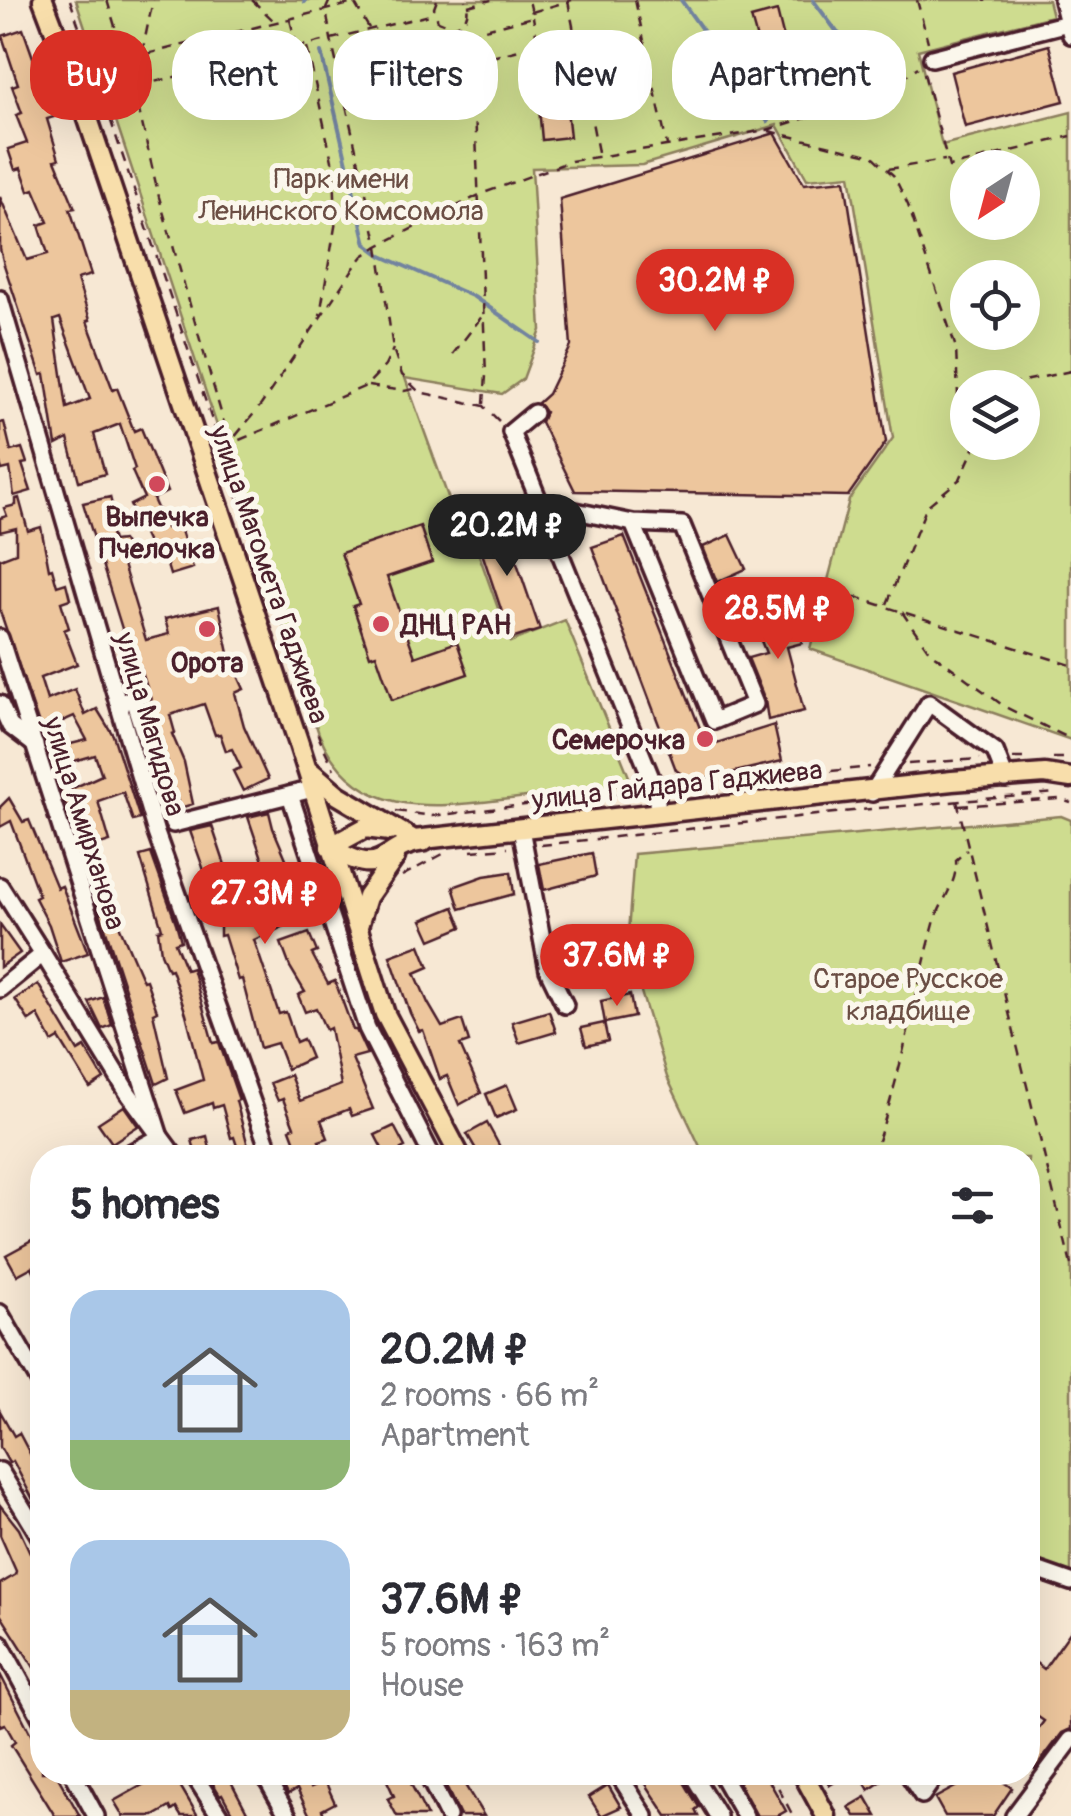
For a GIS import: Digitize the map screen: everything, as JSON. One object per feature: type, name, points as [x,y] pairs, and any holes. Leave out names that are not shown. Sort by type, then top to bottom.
[{"type":"main road","name":"улица Магомета Гаджиева","points":[[44,0],[86,113],[311,780]]},
{"type":"main road","name":"улица Магомета Гаджиева","points":[[53,0],[385,1014],[455,1145]]},
{"type":"main road","name":"улица Гайдара Гаджиева","points":[[311,780],[414,840],[523,836],[658,813],[1045,774],[1071,779]]},
{"type":"main road","name":"улица Гайдара Гаджиева","points":[[332,847],[367,864],[407,847],[873,791]]},
{"type":"main road","points":[[332,847],[365,828],[396,832]]},
{"type":"main road","name":"улица Магомета Гаджиева","points":[[332,847],[388,1013],[455,1145]]},
{"type":"main road","points":[[358,926],[367,897],[382,872],[407,847]]},
{"type":"main road","points":[[807,1785],[824,1816]]},
{"type":"street","points":[[932,58],[1069,29],[1062,0]]},
{"type":"street","name":"улица Магидова","points":[[0,299],[156,833],[267,1145]]},
{"type":"street","points":[[534,413],[511,432],[656,790],[658,813]]},
{"type":"street","points":[[538,504],[634,523],[682,526],[755,704],[714,721],[634,523]]},
{"type":"street","name":"улица Амирханова","points":[[0,638],[160,1137]]},
{"type":"street","points":[[118,702],[133,699],[172,824],[290,796],[311,780]]},
{"type":"street","points":[[873,791],[929,703],[995,751],[1005,778]]},
{"type":"street","points":[[0,704],[10,726],[35,745]]},
{"type":"street","points":[[290,796],[366,1028],[426,1145]]},
{"type":"street","points":[[523,836],[548,970],[565,1006]]},
{"type":"street","points":[[0,886],[128,1093],[166,1145]]},
{"type":"street","points":[[0,989],[43,954]]},
{"type":"street","points":[[145,1145],[160,1137]]},
{"type":"street","points":[[0,1313],[30,1365]]},
{"type":"street","points":[[0,1471],[30,1520]]},
{"type":"street","points":[[1040,1571],[1071,1582]]},
{"type":"street","points":[[0,1643],[30,1698]]},
{"type":"street","points":[[1040,1782],[1071,1740]]},
{"type":"street","points":[[79,1785],[96,1816]]},
{"type":"street","points":[[200,1785],[220,1816]]},
{"type":"street","points":[[271,1785],[288,1816]]},
{"type":"street","points":[[432,1785],[448,1816]]},
{"type":"street","points":[[625,1785],[645,1816]]},
{"type":"street","points":[[698,1785],[718,1816]]},
{"type":"street","points":[[727,1785],[745,1816]]},
{"type":"street","points":[[1014,1816],[1038,1785]]},
{"type":"path","points":[[70,0],[80,30]]},
{"type":"path","points":[[107,0],[116,30]]},
{"type":"path","points":[[147,30],[153,0]]},
{"type":"path","points":[[252,0],[275,22]]},
{"type":"path","points":[[330,0],[326,10],[331,39],[378,246],[393,349],[402,375],[419,392],[484,406],[511,432]]},
{"type":"path","points":[[241,30],[366,0]]},
{"type":"path","points":[[437,0],[434,14],[438,21],[453,27]]},
{"type":"path","points":[[453,27],[465,20],[465,0]]},
{"type":"path","points":[[468,6],[491,0]]},
{"type":"path","points":[[484,406],[481,194],[473,62],[538,45],[529,0]]},
{"type":"path","points":[[635,0],[667,145]]},
{"type":"path","points":[[917,0],[932,58]]},
{"type":"path","points":[[476,30],[570,1],[599,154]]},
{"type":"path","points":[[354,3],[368,30],[434,14]]},
{"type":"path","points":[[290,18],[293,30]]},
{"type":"path","points":[[313,43],[331,39]]},
{"type":"path","points":[[222,451],[261,405],[363,256],[481,194],[599,154],[768,130],[876,96],[922,64],[949,167],[1071,136]]},
{"type":"path","points":[[313,76],[334,170],[336,220],[320,316]]},
{"type":"path","points":[[111,120],[320,740],[338,778]]},
{"type":"path","points":[[141,120],[159,197],[230,444]]},
{"type":"path","points":[[768,130],[873,156],[894,176],[956,348],[957,370]]},
{"type":"path","points":[[887,169],[947,160]]},
{"type":"path","points":[[453,354],[484,314]]},
{"type":"path","points":[[230,444],[366,386],[385,366],[393,349]]},
{"type":"path","points":[[1040,378],[1071,371]]},
{"type":"path","points":[[366,386],[404,391],[416,388]]},
{"type":"path","points":[[886,606],[927,506],[960,479],[968,460]]},
{"type":"path","points":[[820,586],[1071,665]]},
{"type":"path","points":[[901,611],[930,651],[1005,707],[1071,739]]},
{"type":"path","points":[[388,810],[432,816],[888,765],[1034,758]]},
{"type":"path","points":[[1052,758],[1071,758]]},
{"type":"path","points":[[463,852],[523,836],[957,799],[1059,792],[1071,796]]},
{"type":"path","points":[[957,799],[1071,1265]]},
{"type":"path","points":[[958,806],[1059,799],[1071,803]]},
{"type":"path","points":[[877,1145],[894,1097],[936,919],[957,874],[956,860],[968,849]]},
{"type":"path","points":[[394,883],[446,854]]},
{"type":"path","points":[[777,1785],[794,1816]]},
{"type":"green space","name":"Парк имени Ленинского Комсомола","points":[[76,0],[1048,0],[1052,16],[918,50],[942,145],[1071,112],[1071,740],[810,649],[849,500],[893,438],[850,175],[807,179],[777,125],[642,165],[532,168],[541,330],[523,379],[502,394],[405,378],[452,508],[461,504],[510,642],[565,620],[632,784],[425,805],[375,795],[354,782],[335,762],[319,734],[116,120],[152,120],[152,30],[86,30]]},
{"type":"green space","name":"Старое Русское кладбище","points":[[1061,816],[1071,820],[1071,1576],[1040,1564],[1040,1145],[699,1145],[667,1077],[627,946],[634,854]]},
{"type":"building","points":[[777,11],[782,30],[754,30],[751,18]]},
{"type":"building","points":[[23,29],[30,49],[30,120],[47,120],[59,159],[55,160],[75,208],[70,209],[91,275],[77,279],[90,320],[87,321],[113,390],[117,388],[134,431],[141,428],[167,492],[153,499],[166,528],[179,524],[193,568],[170,575],[162,549],[152,552],[130,505],[144,498],[132,471],[135,469],[120,424],[94,434],[105,474],[79,481],[68,439],[56,445],[45,374],[41,375],[0,249],[0,197],[27,260],[48,254],[39,225],[48,222],[34,189],[29,191],[21,168],[15,170],[8,149],[27,143],[16,115],[22,113],[12,86],[18,84],[2,36]],"holes":[[[60,318],[90,399],[67,408],[54,320]]]},
{"type":"building","points":[[1049,45],[1064,101],[965,127],[951,72]]},
{"type":"building","points":[[540,120],[568,120],[570,137],[542,140]]},
{"type":"building","points":[[775,133],[804,184],[845,180],[886,442],[848,496],[575,491],[541,422],[545,412],[538,403],[548,394],[571,346],[560,199]]},
{"type":"building","points":[[4,422],[11,451],[22,448],[27,463],[22,464],[31,491],[14,496],[10,468],[2,470],[0,463],[0,423]]},
{"type":"building","points":[[110,497],[113,509],[105,511],[113,541],[122,540],[132,556],[121,558],[146,640],[169,634],[165,619],[219,606],[230,658],[244,689],[235,693],[244,726],[268,779],[243,791],[233,771],[241,768],[232,749],[226,751],[220,734],[215,735],[204,704],[170,715],[193,804],[180,808],[166,766],[169,765],[152,723],[148,704],[152,703],[126,631],[123,632],[83,503]]},
{"type":"building","points":[[19,498],[28,531],[41,527],[49,569],[52,568],[57,586],[66,583],[70,599],[61,602],[69,628],[64,630],[77,664],[40,678],[47,700],[75,689],[85,715],[97,709],[113,735],[140,819],[133,821],[123,792],[98,801],[110,842],[87,849],[74,806],[69,808],[65,804],[54,768],[63,765],[71,789],[102,775],[95,755],[64,764],[59,747],[87,740],[74,716],[56,724],[62,743],[47,748],[0,611],[0,559],[16,553],[16,528],[0,532],[0,518],[7,516],[4,508],[16,505]]},
{"type":"building","points":[[502,519],[540,630],[511,639],[474,529]]},
{"type":"building","name":"ДНЦ РАН","points":[[420,526],[432,562],[387,577],[415,657],[457,642],[468,674],[392,700],[376,654],[370,656],[353,606],[359,604],[341,553]]},
{"type":"building","points":[[730,535],[746,569],[717,582],[703,547]]},
{"type":"building","points":[[624,536],[707,746],[774,725],[782,761],[692,782],[676,770],[592,547]]},
{"type":"building","points":[[791,603],[802,643],[787,647],[804,711],[768,720],[765,700],[748,658],[766,653],[752,619]]},
{"type":"building","points":[[9,798],[23,822],[29,820],[57,888],[62,886],[88,953],[61,962],[35,898],[39,896],[11,821],[0,827],[0,807]]},
{"type":"building","points":[[269,812],[296,882],[291,884],[304,907],[281,919],[285,926],[254,940],[279,1014],[286,1012],[296,1042],[303,1039],[311,1058],[287,1069],[277,1043],[260,1048],[242,979],[238,980],[224,935],[220,936],[220,916],[242,909],[246,923],[279,908],[248,817]]},
{"type":"building","points":[[212,826],[232,886],[212,893],[190,831]]},
{"type":"building","points":[[151,853],[181,941],[175,943],[186,970],[192,968],[213,1043],[219,1042],[239,1100],[236,1101],[248,1145],[237,1145],[231,1138],[222,1105],[213,1108],[212,1103],[185,1113],[176,1090],[203,1080],[186,1014],[171,969],[168,970],[161,953],[158,930],[162,929],[140,856]]},
{"type":"building","points":[[592,853],[596,876],[544,890],[539,864]]},
{"type":"building","points":[[511,872],[514,894],[460,909],[453,887]]},
{"type":"building","points":[[111,891],[123,920],[118,923],[157,1011],[153,1013],[168,1078],[156,1084],[95,897]]},
{"type":"building","points":[[454,907],[462,927],[431,940],[422,920]]},
{"type":"building","points":[[0,925],[20,953],[0,967]]},
{"type":"building","points":[[309,933],[317,952],[312,954],[328,984],[335,981],[353,1030],[367,1054],[352,1058],[373,1109],[352,1116],[349,1109],[321,1120],[328,1138],[319,1141],[321,1145],[296,1145],[283,1099],[278,1101],[270,1083],[290,1075],[300,1101],[341,1085],[330,1028],[326,1030],[316,1008],[305,1012],[298,995],[305,992],[281,943]]},
{"type":"building","points":[[420,945],[429,967],[415,973],[428,1003],[442,1027],[462,1020],[469,1042],[460,1045],[481,1093],[459,1105],[447,1076],[440,1079],[390,956]]},
{"type":"building","points":[[38,984],[78,1051],[85,1047],[104,1079],[90,1088],[59,1038],[52,1042],[38,1015],[29,1021],[15,999]]},
{"type":"building","points":[[630,995],[634,1017],[605,1023],[601,1001]]},
{"type":"building","points":[[103,997],[112,1025],[102,1029],[89,1002]]},
{"type":"building","points":[[549,1011],[556,1032],[519,1043],[512,1022]]},
{"type":"building","points":[[604,1023],[608,1041],[586,1046],[581,1028]]},
{"type":"building","points":[[507,1085],[517,1109],[496,1118],[486,1094]]},
{"type":"building","points":[[124,1106],[138,1126],[112,1143],[98,1123]]},
{"type":"building","points":[[487,1123],[499,1145],[473,1145],[467,1134]]},
{"type":"building","points":[[394,1126],[404,1145],[380,1145],[375,1135]]},
{"type":"building","points":[[207,1136],[209,1145],[193,1145],[192,1140]]},
{"type":"building","points":[[30,1242],[30,1268],[17,1275],[6,1255]]},
{"type":"building","points":[[0,1411],[30,1454],[30,1494],[13,1461],[9,1463],[0,1447]]},
{"type":"building","points":[[0,1505],[19,1529],[30,1552],[30,1661],[0,1614],[0,1584],[16,1571],[0,1535]]},
{"type":"building","points":[[1071,1631],[1071,1729],[1062,1733],[1040,1762],[1040,1726],[1044,1721],[1040,1718],[1040,1666],[1044,1669]]},
{"type":"building","points":[[0,1674],[30,1733],[30,1776],[11,1745],[15,1742],[5,1724],[0,1726]]},
{"type":"building","points":[[36,1785],[62,1785],[80,1816],[55,1816]]},
{"type":"building","points":[[143,1785],[180,1785],[198,1816],[181,1816],[176,1808],[172,1811],[170,1807],[154,1816],[123,1816],[114,1801]]},
{"type":"building","points":[[214,1785],[233,1785],[247,1812],[234,1816]]},
{"type":"building","points":[[284,1785],[327,1785],[335,1803],[322,1810],[325,1816],[310,1816],[297,1789],[288,1794]]},
{"type":"building","points":[[389,1785],[412,1785],[427,1816],[397,1816],[388,1799],[394,1796]]},
{"type":"building","points":[[445,1785],[465,1785],[484,1816],[460,1816]]},
{"type":"building","points":[[608,1785],[621,1807],[601,1816],[589,1797]]},
{"type":"building","points":[[647,1785],[686,1785],[699,1807],[695,1810],[698,1816],[667,1816]]},
{"type":"building","points":[[740,1785],[771,1785],[786,1811],[777,1816],[757,1816]]},
{"type":"building","points":[[959,1785],[1012,1788],[993,1816],[945,1816],[935,1798]]},
{"type":"building","points":[[866,1797],[877,1816],[855,1816],[849,1807]]},
{"type":"waterway","points":[[681,0],[768,122]]},
{"type":"waterway","points":[[813,0],[836,30]]},
{"type":"waterway","points":[[321,52],[366,244],[382,256],[474,297],[539,342]]},
{"type":"place","name":"Выпечка Пчелочка","points":[[157,484]]},
{"type":"place","name":"ДНЦ РАН","points":[[381,624]]},
{"type":"place","name":"Орота","points":[[207,629]]},
{"type":"place","name":"Семерочка","points":[[705,739]]}]
